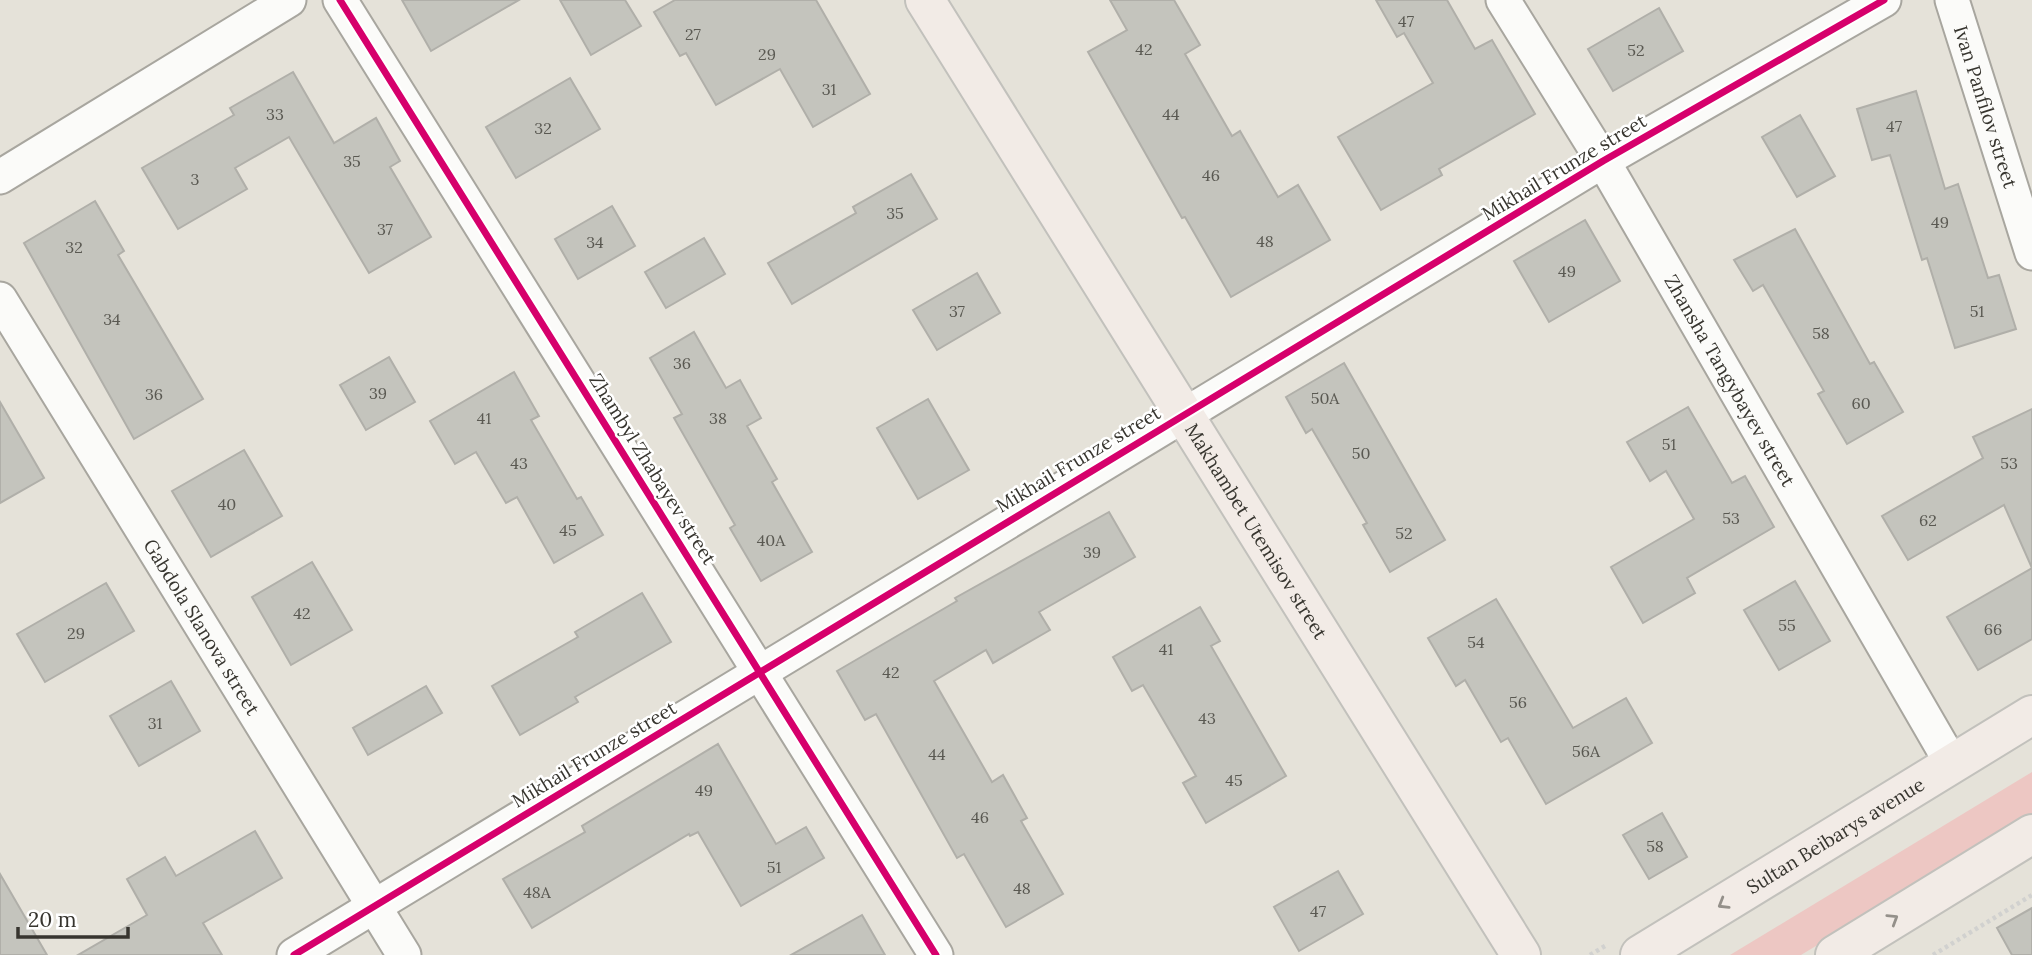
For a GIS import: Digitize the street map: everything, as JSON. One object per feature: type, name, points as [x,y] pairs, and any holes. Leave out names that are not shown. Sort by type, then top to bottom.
[{"type":"main road","name":"Makhambet Utemisov street","points":[[925,0],[1521,955]]},
{"type":"main road","name":"Sultan Beibarys avenue","points":[[1640,955],[2032,716]]},
{"type":"main road","points":[[1835,955],[2032,834]]},
{"type":"street","points":[[0,177],[289,0]]},
{"type":"street","name":"Zhambyl Zhabayev street","points":[[340,0],[936,955]]},
{"type":"street","name":"Zhansha Tangybayev street","points":[[1503,0],[1603,161],[1952,764]]},
{"type":"street","name":"Mikhail Frunze street","points":[[293,955],[1603,161],[1884,0]]},
{"type":"street","name":"Ivan Panfilov street","points":[[1952,0],[2032,253]]},
{"type":"street","name":"Gabdola Slanova street","points":[[0,299],[404,955]]},
{"type":"path","points":[[1933,955],[2032,895]]},
{"type":"shaded area","points":[[2032,772],[2032,815],[1801,955],[1730,955]]},
{"type":"building","points":[[402,0],[519,0],[431,51]]},
{"type":"building","points":[[560,0],[625,0],[641,26],[591,55]]},
{"type":"building","points":[[675,0],[816,0],[870,94],[813,127],[780,69],[716,105],[686,53],[680,56],[654,12]]},
{"type":"building","points":[[1110,0],[1174,0],[1200,45],[1185,54],[1232,136],[1240,131],[1278,197],[1298,185],[1330,240],[1231,297],[1185,217],[1182,218],[1088,52],[1127,30]]},
{"type":"building","points":[[1376,0],[1447,0],[1475,49],[1492,40],[1535,114],[1439,169],[1442,175],[1381,210],[1338,137],[1433,83],[1404,33],[1397,37]]},
{"type":"building","points":[[1659,8],[1683,51],[1613,91],[1588,49]]},
{"type":"building","points":[[293,72],[334,143],[376,118],[400,161],[390,167],[431,237],[369,273],[289,137],[235,168],[247,189],[178,229],[142,168],[234,115],[230,108]]},
{"type":"building","points":[[570,78],[600,129],[516,178],[486,127]]},
{"type":"building","points":[[1916,91],[1945,189],[1958,184],[1988,278],[1999,275],[2016,329],[1955,348],[1927,258],[1922,260],[1890,155],[1872,160],[1857,109]]},
{"type":"building","points":[[1800,115],[1835,176],[1797,197],[1762,137]]},
{"type":"building","points":[[911,174],[937,219],[792,304],[768,263],[856,213],[853,207]]},
{"type":"building","points":[[95,201],[124,251],[118,255],[203,399],[134,439],[24,243]]},
{"type":"building","points":[[612,206],[635,246],[578,279],[555,239]]},
{"type":"building","points":[[1585,220],[1620,281],[1549,322],[1514,261]]},
{"type":"building","points":[[1795,229],[1870,364],[1874,362],[1903,412],[1847,444],[1818,394],[1824,391],[1763,285],[1753,291],[1734,260]]},
{"type":"building","points":[[704,238],[725,274],[666,308],[645,272]]},
{"type":"building","points":[[977,273],[1000,313],[937,350],[913,310]]},
{"type":"building","points":[[694,332],[726,388],[740,380],[761,418],[747,426],[777,479],[772,482],[812,552],[761,581],[730,528],[735,525],[674,418],[682,414],[650,358]]},
{"type":"building","points":[[389,357],[415,402],[366,430],[340,385]]},
{"type":"building","points":[[1344,363],[1445,540],[1390,572],[1363,525],[1367,523],[1312,429],[1306,433],[1286,397]]},
{"type":"building","points":[[514,372],[539,416],[531,420],[577,499],[581,497],[603,535],[554,563],[517,497],[506,503],[476,452],[455,464],[430,421]]},
{"type":"building","points":[[928,399],[969,470],[918,499],[877,428]]},
{"type":"building","points":[[0,402],[44,478],[0,503]]},
{"type":"building","points":[[1688,407],[1732,483],[1745,476],[1774,527],[1687,578],[1695,593],[1643,623],[1611,567],[1694,519],[1666,471],[1650,481],[1627,442]]},
{"type":"building","points":[[2032,409],[2032,568],[2004,505],[1908,560],[1882,516],[1983,458],[1973,437]]},
{"type":"building","points":[[244,450],[282,516],[211,557],[172,491]]},
{"type":"building","points":[[1109,512],[1135,557],[1039,612],[1050,630],[993,663],[986,650],[934,681],[992,782],[1003,775],[1027,818],[1021,821],[1063,894],[1006,927],[964,854],[957,858],[876,714],[865,720],[837,671],[957,601],[955,598]]},
{"type":"building","points":[[312,562],[352,630],[291,665],[252,597]]},
{"type":"building","points":[[2032,568],[2032,639],[1978,670],[1947,617]]},
{"type":"building","points":[[1795,581],[1830,641],[1779,670],[1744,610]]},
{"type":"building","points":[[106,583],[134,631],[45,682],[17,634]]},
{"type":"building","points":[[642,593],[671,642],[575,697],[578,702],[520,735],[492,686],[578,637],[575,632]]},
{"type":"building","points":[[1496,599],[1573,728],[1626,698],[1652,743],[1546,804],[1508,738],[1501,742],[1465,680],[1456,686],[1428,638]]},
{"type":"building","points":[[1200,607],[1220,641],[1211,646],[1286,776],[1206,823],[1183,783],[1196,776],[1143,685],[1132,691],[1113,657]]},
{"type":"building","points":[[171,681],[200,731],[139,766],[110,716]]},
{"type":"building","points":[[426,686],[442,713],[368,755],[353,728]]},
{"type":"building","points":[[718,744],[776,844],[806,827],[824,858],[741,906],[698,832],[690,836],[689,834],[532,928],[503,879],[585,832],[582,826]]},
{"type":"building","points":[[1662,813],[1687,857],[1649,879],[1623,835]]},
{"type":"building","points":[[255,831],[282,878],[203,923],[222,955],[78,955],[147,915],[127,879],[165,857],[176,876]]},
{"type":"building","points":[[1338,871],[1363,914],[1299,951],[1274,907]]},
{"type":"building","points":[[0,874],[47,955],[0,955]]},
{"type":"building","points":[[2032,908],[2032,955],[2012,955],[1997,928]]},
{"type":"building","points":[[862,915],[885,955],[791,955]]},
{"type":"cycle path","points":[[340,0],[936,955]]},
{"type":"cycle path","points":[[294,955],[1603,161],[1884,0]]}]
